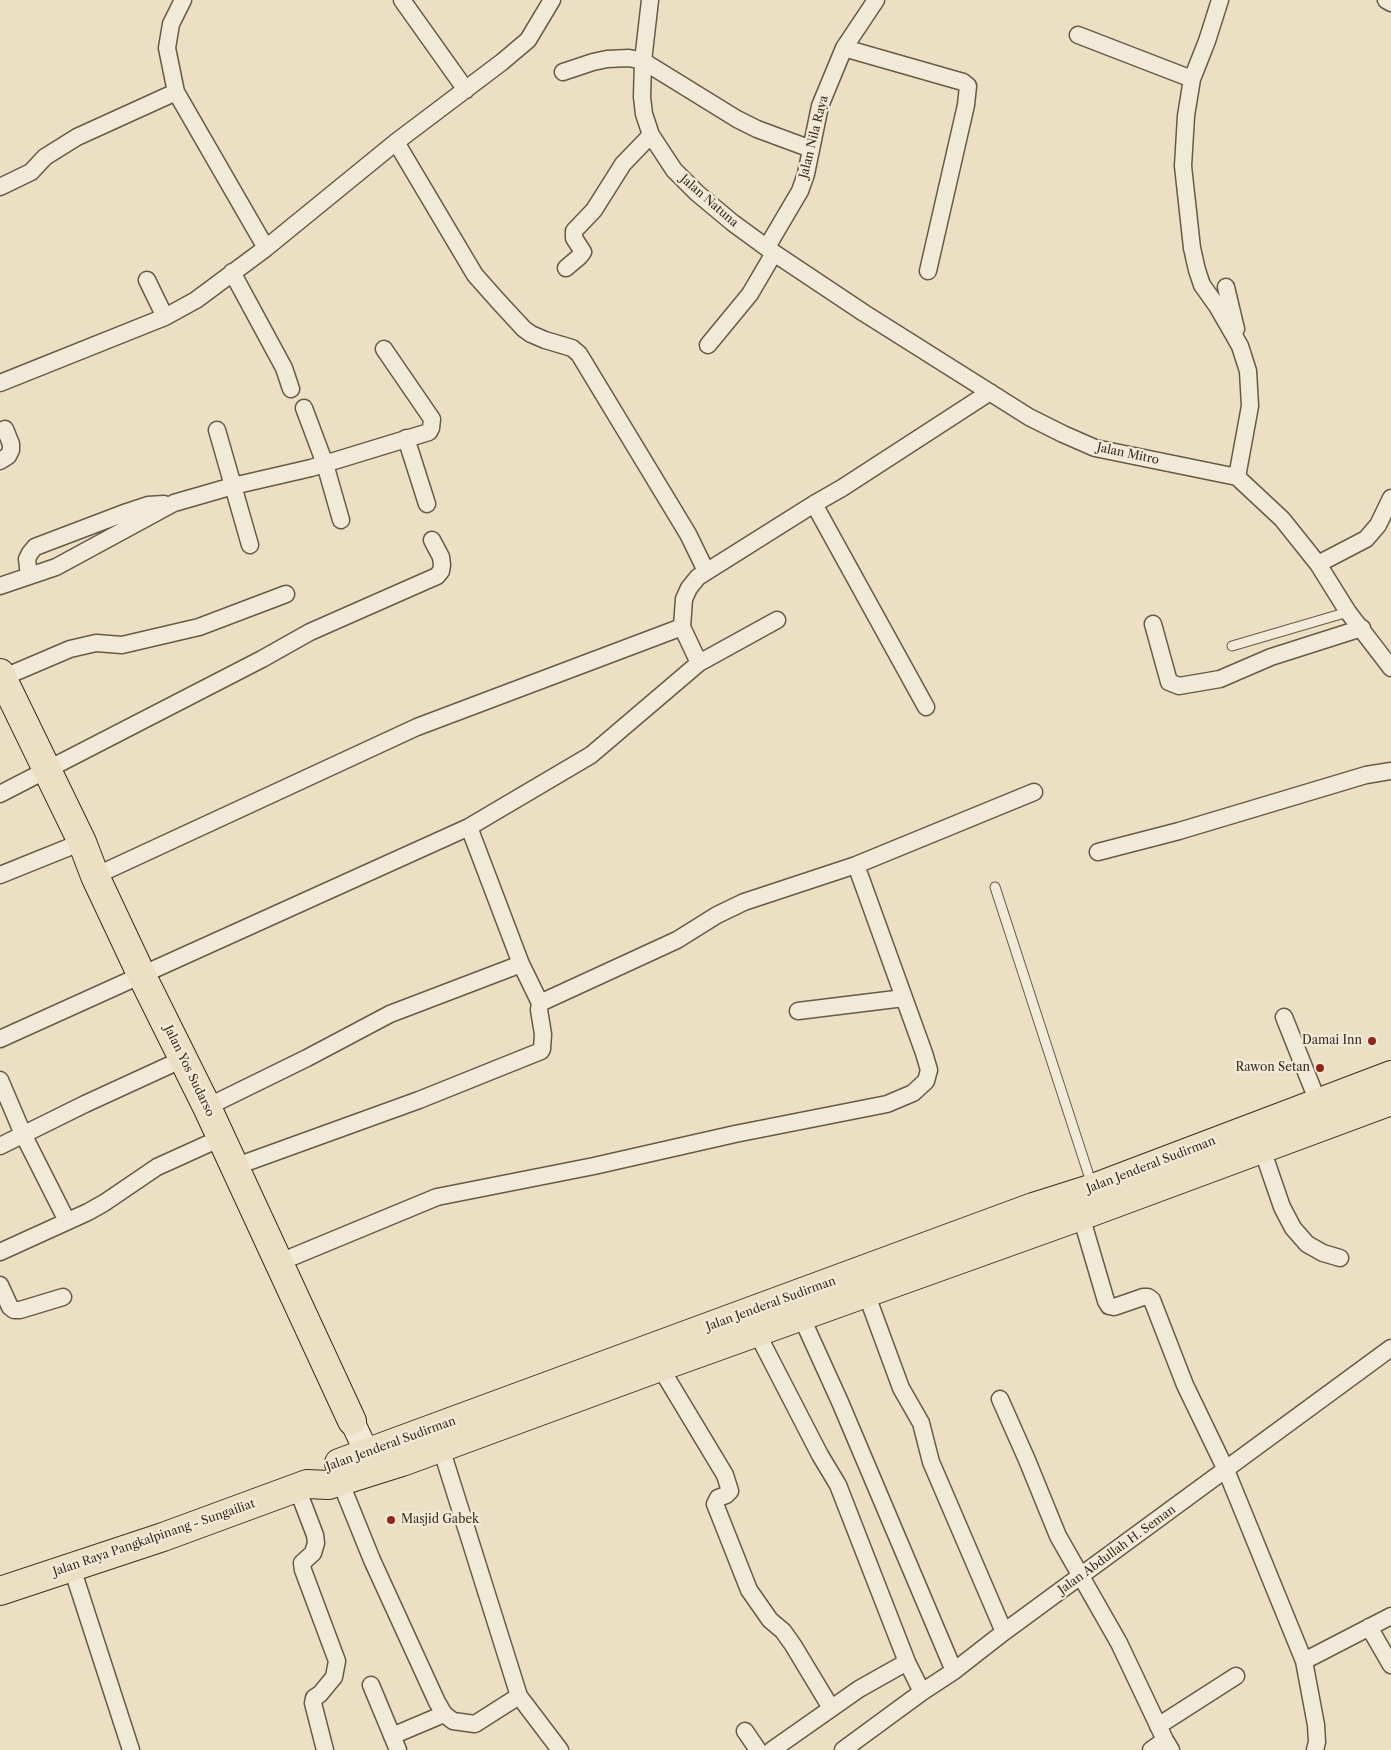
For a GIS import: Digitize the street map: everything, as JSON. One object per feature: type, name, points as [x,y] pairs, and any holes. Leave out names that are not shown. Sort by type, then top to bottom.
[{"type":"highway","name":"Jalan Yos Sudarso","points":[[1,676],[82,842],[95,876],[142,976],[207,1107],[352,1421]]},
{"type":"highway","name":"Jalan Jenderal Sudirman","points":[[302,1486],[323,1469],[441,1448],[866,1293],[1093,1188],[1391,1075]]},
{"type":"highway","name":"Jalan Jenderal Sudirman","points":[[302,1486],[329,1485],[340,1482],[370,1462],[987,1237],[1081,1216],[1391,1101]]},
{"type":"highway","name":"Jalan Raya Pangkalpinang - Sungailiat","points":[[0,1591],[222,1516],[302,1486]]},
{"type":"street","points":[[183,0],[171,24],[168,48],[176,92],[266,248]]},
{"type":"street","points":[[402,0],[466,90]]},
{"type":"street","points":[[0,383],[165,317],[196,300],[266,248],[396,142],[466,90],[528,40],[552,0]]},
{"type":"street","name":"Jalan Natuna","points":[[650,0],[643,61],[642,97],[644,114],[651,135],[674,170],[697,193],[733,223],[771,250]]},
{"type":"street","name":"Jalan Nila Raya","points":[[708,345],[750,294],[800,191],[806,174],[820,106],[844,48],[876,0]]},
{"type":"street","points":[[1220,0],[1192,84],[1186,116],[1183,166],[1192,248],[1197,270],[1202,285],[1217,306],[1240,346]]},
{"type":"street","points":[[1386,0],[1391,3]]},
{"type":"street","points":[[1078,35],[1192,84]]},
{"type":"street","points":[[844,48],[963,82],[968,86],[966,105],[928,271]]},
{"type":"street","points":[[563,72],[607,59],[629,58],[643,61],[738,120],[811,149]]},
{"type":"street","points":[[0,187],[31,172],[45,157],[77,137],[176,92]]},
{"type":"street","points":[[566,268],[583,252],[574,238],[574,231],[594,210],[623,164],[651,135]]},
{"type":"street","points":[[396,142],[475,274],[499,302],[524,330],[545,340],[572,348],[579,354],[688,534],[706,572]]},
{"type":"street","name":"Jalan Mitro","points":[[771,250],[864,313],[1025,414],[1063,434],[1095,448],[1237,477]]},
{"type":"street","points":[[232,272],[284,368],[290,389]]},
{"type":"street","points":[[146,280],[165,317]]},
{"type":"street","points":[[1226,287],[1248,371],[1250,406],[1237,477],[1282,519],[1318,564],[1348,612],[1390,663]]},
{"type":"street","points":[[29,576],[27,559],[35,547],[148,505],[174,503],[324,464],[429,432],[432,419],[384,349]]},
{"type":"street","points":[[699,663],[682,627],[684,599],[693,582],[990,392]]},
{"type":"street","points":[[304,408],[342,520]]},
{"type":"street","points":[[0,460],[8,456],[11,450],[11,444],[5,428]]},
{"type":"street","points":[[217,430],[250,545]]},
{"type":"street","points":[[406,438],[427,504]]},
{"type":"street","points":[[1318,564],[1366,538],[1378,525],[1391,498]]},
{"type":"street","points":[[0,586],[56,567],[174,503]]},
{"type":"street","points":[[814,504],[926,707]]},
{"type":"street","points":[[0,794],[262,659],[310,632],[438,576],[442,565],[441,557],[432,540]]},
{"type":"street","points":[[1,676],[70,649],[96,643],[122,645],[199,627],[286,594]]},
{"type":"street","points":[[0,1039],[469,826],[591,755],[699,663],[777,620]]},
{"type":"street","points":[[1153,624],[1169,682],[1179,686],[1220,679],[1270,657],[1362,628]]},
{"type":"street","points":[[95,876],[417,727],[682,627]]},
{"type":"street","points":[[1098,852],[1179,831],[1366,775],[1391,771]]},
{"type":"street","points":[[540,1003],[677,940],[717,915],[744,902],[856,865],[1034,792]]},
{"type":"street","points":[[234,1167],[419,1100],[540,1051],[544,1045],[539,1010],[540,1003],[520,964],[469,826]]},
{"type":"street","points":[[0,876],[82,842]]},
{"type":"street","points":[[280,1262],[437,1197],[887,1104],[913,1093],[926,1081],[929,1070],[856,865]]},
{"type":"street","points":[[207,1107],[307,1058],[390,1014],[520,964]]},
{"type":"street","points":[[798,1011],[904,998]]},
{"type":"street","points":[[1284,1017],[1318,1102]]},
{"type":"street","points":[[0,1146],[183,1059]]},
{"type":"street","points":[[0,1080],[67,1222]]},
{"type":"street","points":[[0,1252],[104,1203],[157,1167],[221,1138]]},
{"type":"street","points":[[1262,1149],[1282,1207],[1293,1228],[1307,1244],[1323,1253],[1340,1258]]},
{"type":"street","points":[[1081,1216],[1109,1306],[1143,1297],[1148,1297],[1152,1300],[1185,1384],[1226,1470],[1304,1661],[1314,1707],[1317,1742],[1315,1750]]},
{"type":"street","points":[[0,1284],[10,1307],[14,1310],[20,1310],[63,1297]]},
{"type":"street","points":[[866,1293],[901,1388],[921,1423],[931,1462],[1004,1632]]},
{"type":"street","points":[[801,1316],[840,1402],[954,1671]]},
{"type":"street","points":[[757,1333],[820,1455],[838,1485],[907,1662],[922,1692]]},
{"type":"street","name":"Jalan Abdullah H. Seman","points":[[843,1750],[954,1671],[1004,1632],[1391,1348]]},
{"type":"street","points":[[660,1367],[728,1482],[730,1489],[728,1493],[718,1498],[715,1504],[749,1590],[770,1620],[783,1631],[793,1645],[831,1708]]},
{"type":"street","points":[[1000,1399],[1028,1460],[1058,1536],[1120,1642],[1165,1739]]},
{"type":"street","name":"Jalan Yos Sudarso","points":[[352,1421],[370,1462]]},
{"type":"street","points":[[441,1448],[484,1578],[519,1696],[560,1750]]},
{"type":"street","points":[[340,1482],[376,1569],[436,1702],[444,1714],[454,1721],[475,1724],[519,1696]]},
{"type":"street","points":[[302,1486],[316,1543],[313,1553],[302,1563],[303,1570],[337,1661],[334,1677],[320,1694],[314,1698],[313,1703],[325,1750]]},
{"type":"street","points":[[72,1568],[131,1750]]},
{"type":"street","points":[[1304,1661],[1388,1617]]},
{"type":"street","points":[[1369,1627],[1391,1665]]},
{"type":"street","points":[[779,1748],[859,1689],[907,1662]]},
{"type":"street","points":[[1151,1750],[1236,1676]]},
{"type":"street","points":[[371,1685],[395,1743],[444,1714]]},
{"type":"street","points":[[745,1731],[758,1750]]},
{"type":"lane","points":[[1232,646],[1348,612]]},
{"type":"lane","points":[[995,887],[1093,1188]]},
{"type":"place","name":"Damai Inn","points":[[1372,1041]]},
{"type":"place","name":"Rawon Setan","points":[[1320,1068]]},
{"type":"place","name":"Masjid Gabek","points":[[391,1520]]}]
